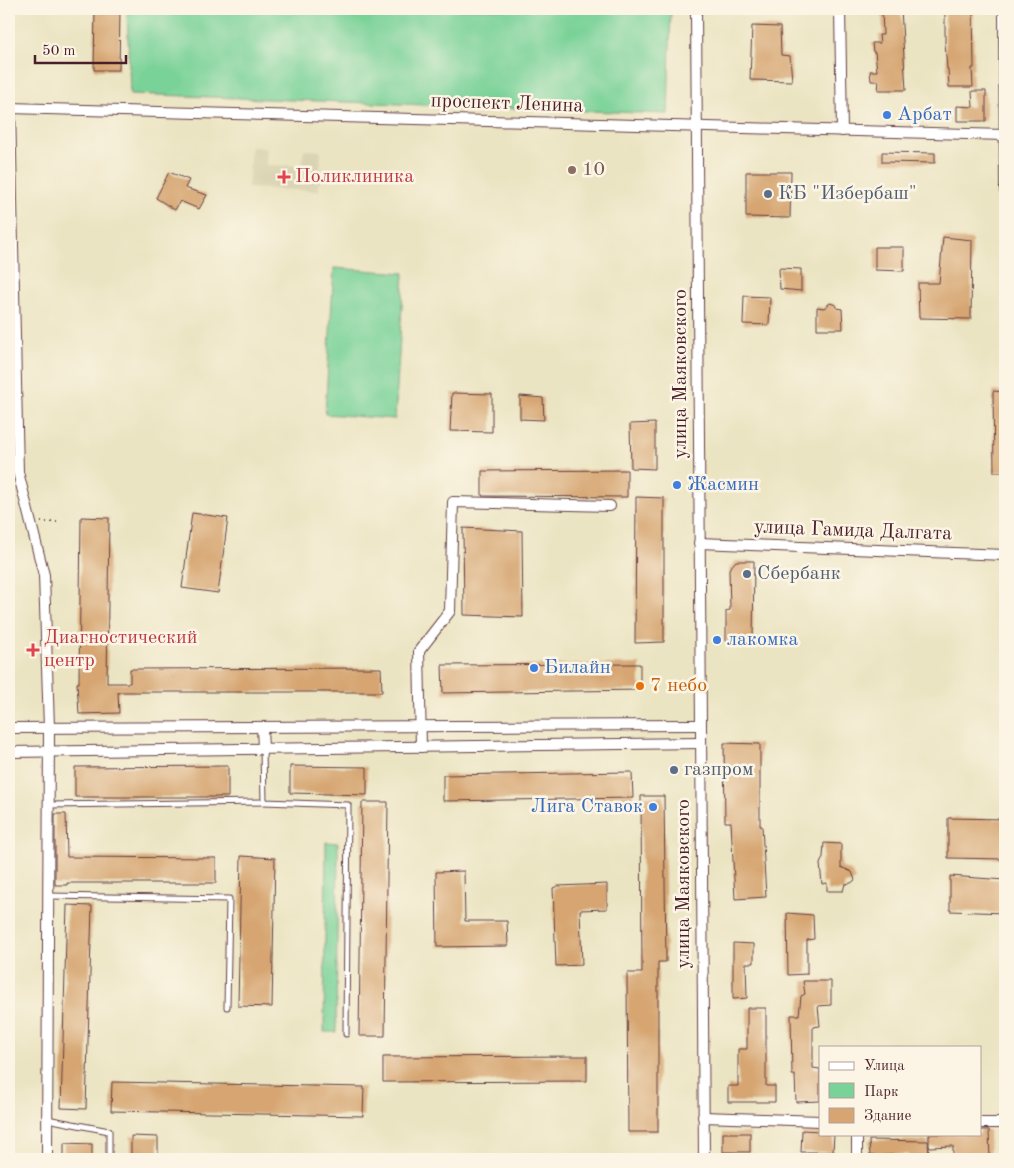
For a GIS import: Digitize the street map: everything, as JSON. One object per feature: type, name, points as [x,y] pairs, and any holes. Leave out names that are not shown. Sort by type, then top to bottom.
[{"type":"street","name":"улица Маяковского","points":[[696,9],[704,1159]]},
{"type":"street","points":[[840,9],[842,131]]},
{"type":"street","points":[[1004,9],[1005,191]]},
{"type":"street","name":"проспект Ленина","points":[[9,108],[1005,135]]},
{"type":"street","points":[[9,108],[18,472],[44,575],[49,728],[47,1159]]},
{"type":"street","points":[[421,747],[419,651],[450,612],[452,502],[610,506]]},
{"type":"street","name":"улица Гамида Далгата","points":[[699,543],[1005,555]]},
{"type":"street","points":[[9,728],[700,725]]},
{"type":"street","points":[[262,727],[263,749]]},
{"type":"street","points":[[9,752],[700,743]]},
{"type":"street","points":[[703,1117],[819,1120]]},
{"type":"street","points":[[982,1123],[1005,1123]]},
{"type":"street","points":[[857,1136],[857,1159]]},
{"type":"lane","points":[[263,749],[264,802]]},
{"type":"lane","points":[[49,805],[264,802],[348,805],[346,1034]]},
{"type":"lane","points":[[48,896],[229,899],[227,1007]]},
{"type":"lane","points":[[47,1119],[109,1131],[109,1159]]},
{"type":"shaded area","name":"Поликлиника","points":[[251,147],[267,148],[266,165],[302,166],[304,150],[321,151],[319,191],[248,188]]},
{"type":"green space","points":[[127,9],[671,9],[668,114],[130,94]]},
{"type":"green space","points":[[334,268],[404,273],[395,419],[325,414]]},
{"type":"green space","points":[[326,842],[338,843],[336,1032],[324,1032]]},
{"type":"building","points":[[95,9],[120,9],[119,70],[94,70]]},
{"type":"building","points":[[882,9],[901,9],[906,90],[878,90],[879,81],[871,81],[870,71],[877,71],[872,43],[880,43],[879,35],[883,35]]},
{"type":"building","points":[[945,9],[973,9],[973,87],[949,87],[945,43]]},
{"type":"building","points":[[752,26],[780,27],[781,55],[790,56],[792,81],[750,80]]},
{"type":"building","points":[[972,91],[986,91],[986,121],[957,121],[957,106],[973,107]]},
{"type":"building","points":[[882,152],[935,153],[935,163],[882,162]]},
{"type":"building","points":[[169,172],[189,180],[185,188],[207,195],[199,209],[180,201],[175,210],[156,198]]},
{"type":"building","name":"КБ \"Избербаш\"","points":[[746,172],[791,172],[790,218],[746,217]]},
{"type":"building","points":[[943,237],[972,240],[971,319],[919,318],[918,283],[939,283]]},
{"type":"building","points":[[875,247],[904,247],[904,271],[875,270]]},
{"type":"building","points":[[779,268],[801,269],[801,291],[780,289]]},
{"type":"building","points":[[744,296],[770,297],[769,325],[743,324]]},
{"type":"building","points":[[830,303],[842,309],[843,329],[817,329],[817,307],[824,308]]},
{"type":"building","points":[[993,391],[1005,392],[1005,472],[994,472]]},
{"type":"building","points":[[452,393],[492,394],[492,432],[450,431]]},
{"type":"building","points":[[520,396],[543,398],[544,420],[520,419]]},
{"type":"building","points":[[655,423],[655,469],[631,468],[630,424]]},
{"type":"building","points":[[627,470],[627,497],[482,496],[482,471]]},
{"type":"building","points":[[636,497],[664,498],[664,642],[635,643]]},
{"type":"building","points":[[192,513],[228,518],[218,593],[182,588]]},
{"type":"building","points":[[81,517],[109,518],[107,683],[130,683],[130,669],[381,668],[382,692],[118,692],[119,713],[79,714],[77,683],[79,683]]},
{"type":"building","points":[[463,528],[522,531],[523,617],[464,615]]},
{"type":"building","points":[[736,561],[754,561],[753,642],[726,641],[726,611],[730,610],[729,569]]},
{"type":"building","points":[[640,664],[640,690],[443,693],[442,665]]},
{"type":"building","points":[[724,743],[760,744],[760,826],[762,826],[766,897],[735,899],[731,822],[725,822]]},
{"type":"building","points":[[228,766],[228,797],[75,797],[75,767]]},
{"type":"building","points":[[290,766],[367,767],[367,795],[290,793]]},
{"type":"building","points":[[632,772],[633,798],[443,801],[443,775]]},
{"type":"building","points":[[641,796],[664,796],[666,962],[658,962],[658,1132],[628,1132],[627,973],[642,973]]},
{"type":"building","points":[[362,802],[388,802],[385,1036],[359,1036]]},
{"type":"building","points":[[55,814],[66,814],[67,857],[216,858],[216,883],[67,883],[67,885],[55,885]]},
{"type":"building","points":[[948,818],[1005,819],[1005,859],[948,858]]},
{"type":"building","points":[[824,843],[841,844],[841,867],[852,872],[855,880],[845,884],[843,891],[827,891],[827,883],[822,884],[820,864],[823,857]]},
{"type":"building","points":[[241,856],[275,858],[272,1007],[238,1006]]},
{"type":"building","points":[[464,871],[465,921],[507,921],[508,946],[437,947],[436,872]]},
{"type":"building","points":[[950,876],[1005,880],[1005,913],[950,911]]},
{"type":"building","points":[[607,884],[607,909],[580,910],[582,965],[556,966],[553,888],[558,886]]},
{"type":"building","points":[[67,905],[92,906],[86,1109],[61,1108]]},
{"type":"building","points":[[787,913],[813,915],[814,939],[807,940],[807,974],[788,975]]},
{"type":"building","points":[[733,943],[754,944],[754,963],[746,963],[747,998],[733,999]]},
{"type":"building","points":[[803,981],[831,981],[831,1005],[818,1006],[820,1026],[813,1027],[813,1068],[819,1069],[819,1101],[796,1102],[795,1075],[792,1075],[791,1015],[799,1015],[801,996],[805,994]]},
{"type":"building","points":[[747,1008],[766,1008],[766,1086],[775,1086],[775,1102],[728,1102],[728,1086],[738,1086],[738,1049],[747,1049]]},
{"type":"building","points":[[587,1056],[587,1081],[383,1082],[383,1057]]},
{"type":"building","points":[[112,1082],[364,1087],[363,1116],[111,1111]]},
{"type":"building","points":[[802,1130],[819,1131],[819,1136],[834,1136],[833,1152],[801,1152]]},
{"type":"building","points":[[982,1130],[989,1130],[990,1159],[953,1159],[953,1146],[929,1147],[929,1136],[982,1136]]},
{"type":"building","points":[[723,1133],[750,1133],[750,1152],[723,1152]]},
{"type":"building","points":[[131,1136],[158,1137],[158,1159],[131,1159]]},
{"type":"building","points":[[869,1140],[928,1141],[929,1159],[908,1159],[908,1154],[870,1156]]},
{"type":"building","points":[[64,1143],[92,1144],[92,1159],[64,1159]]},
{"type":"place","name":"Арбат","points":[[887,115]]},
{"type":"place","name":"10","points":[[572,170]]},
{"type":"place","name":"Поликлиника","points":[[284,177]]},
{"type":"place","name":"КБ \"Избербаш\"","points":[[768,194]]},
{"type":"place","name":"Жасмин","points":[[677,485]]},
{"type":"place","name":"Сбербанк","points":[[747,574]]},
{"type":"place","name":"лакомка","points":[[717,640]]},
{"type":"place","name":"Диагностический центр","points":[[33,650]]},
{"type":"place","name":"Билайн","points":[[534,668]]},
{"type":"place","name":"7 небо","points":[[640,686]]},
{"type":"place","name":"газпром","points":[[674,770]]},
{"type":"place","name":"Лига Ставок","points":[[653,807]]}]
